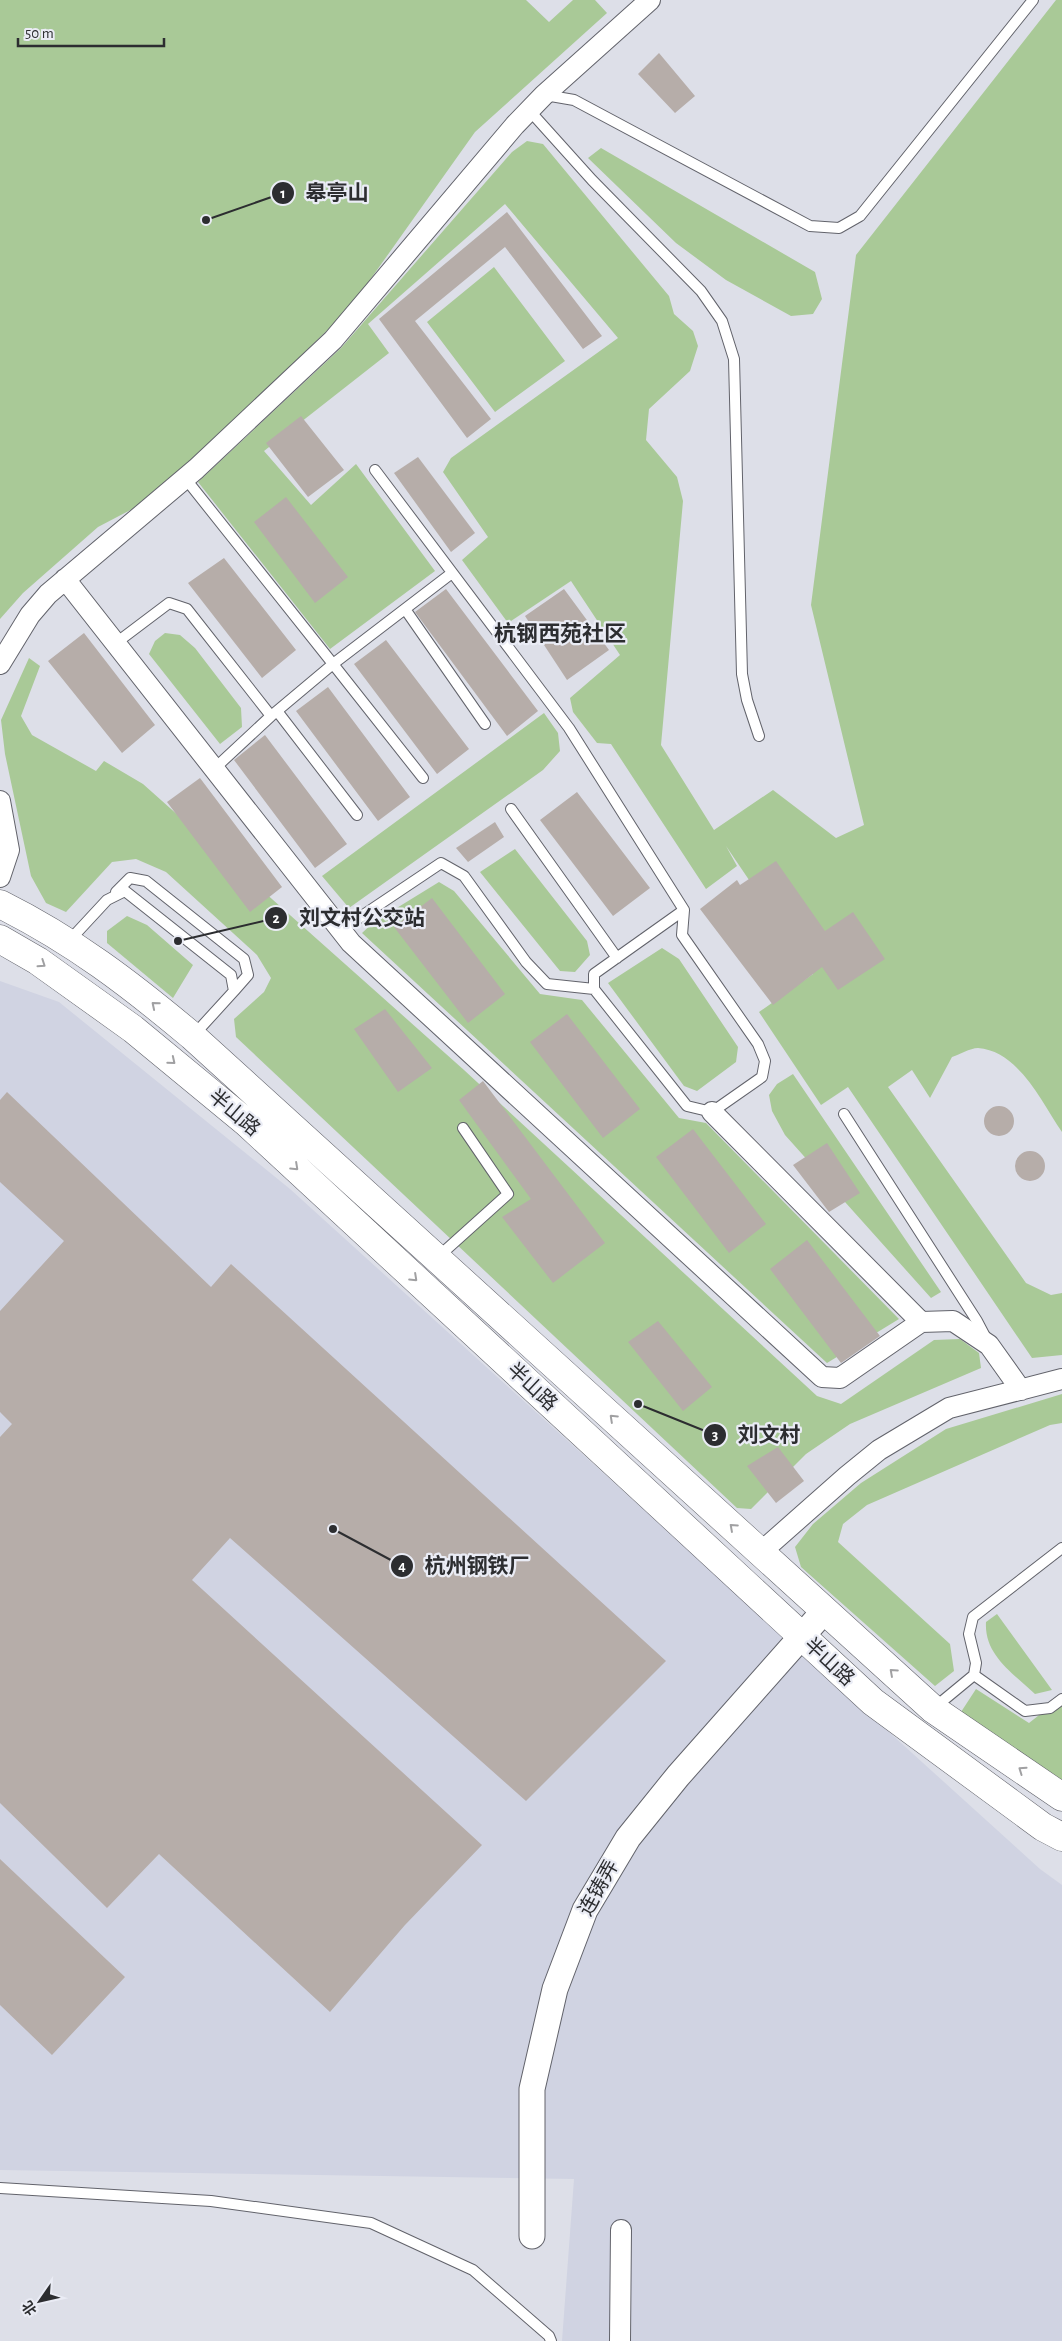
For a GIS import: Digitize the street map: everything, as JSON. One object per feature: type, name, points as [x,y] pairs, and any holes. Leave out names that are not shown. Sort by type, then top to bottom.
[{"type":"main road","name":"半山路","points":[[0,904],[69,942],[123,979],[192,1036],[435,1259],[933,1709],[1062,1797]]},
{"type":"main road","name":"半山路","points":[[0,939],[38,961],[133,1029],[247,1123],[873,1702],[1042,1827],[1062,1837]]},
{"type":"street","points":[[0,664],[30,615],[48,594],[185,478],[333,340],[529,110],[650,0]]},
{"type":"street","points":[[65,579],[351,943],[822,1377],[840,1378],[921,1322],[952,1321],[989,1345],[1021,1390]]},
{"type":"street","points":[[0,801],[9,850],[0,877]]},
{"type":"street","points":[[712,1112],[921,1322]]},
{"type":"street","points":[[761,1552],[846,1476],[879,1450],[949,1408],[1062,1379]]},
{"type":"street","name":"连铸弄","points":[[532,2236],[532,2089],[555,1989],[585,1910],[628,1838],[678,1776],[825,1610]]},
{"type":"street","points":[[620,2341],[621,2230]]},
{"type":"lane","points":[[544,95],[574,100],[810,226],[839,228],[860,216],[1033,0]]},
{"type":"lane","points":[[529,110],[592,180],[701,291],[722,321],[734,359],[742,674],[747,700],[760,736]]},
{"type":"lane","points":[[375,470],[569,728],[684,910],[682,935],[758,1044],[765,1061],[762,1077],[712,1112],[687,1106],[594,990],[594,974],[684,910]]},
{"type":"lane","points":[[185,478],[423,778]]},
{"type":"lane","points":[[214,769],[274,713],[333,664],[452,573]]},
{"type":"lane","points":[[116,643],[169,602],[186,609],[357,815]]},
{"type":"lane","points":[[405,609],[485,724]]},
{"type":"lane","points":[[511,809],[617,958]]},
{"type":"lane","points":[[341,930],[441,864],[464,876],[526,962],[547,984],[594,990]]},
{"type":"lane","points":[[69,942],[130,878],[146,881],[244,959],[248,975],[192,1036]]},
{"type":"lane","points":[[107,900],[125,891],[231,975],[234,991]]},
{"type":"lane","points":[[844,1114],[977,1321],[989,1345]]},
{"type":"lane","points":[[435,1259],[508,1194],[463,1128]]},
{"type":"lane","points":[[933,1709],[974,1675],[976,1662],[969,1634],[972,1617],[1062,1548]]},
{"type":"lane","points":[[974,1675],[1025,1711],[1050,1708],[1062,1698]]},
{"type":"lane","points":[[0,2188],[211,2201],[371,2223],[473,2270],[549,2336],[551,2341]]},
{"type":"shaded area","points":[[0,981],[59,1002],[290,1189],[1040,1869],[1062,1885],[1062,2341],[562,2341],[574,2179],[0,2170]]},
{"type":"green space","points":[[0,0],[526,0],[549,22],[573,0],[595,0],[607,13],[475,132],[350,308],[159,495],[98,527],[23,593],[0,619]]},
{"type":"green space","points":[[1056,0],[1062,0],[1062,1132],[1028,1080],[1006,1058],[993,1051],[975,1048],[952,1057],[930,1098],[912,1070],[888,1087],[1026,1283],[1051,1295],[1062,1293],[1062,1355],[1032,1358],[848,1087],[821,1105],[759,1012],[813,974],[726,846],[737,866],[706,889],[611,744],[597,743],[573,712],[570,698],[620,655],[571,581],[508,623],[462,560],[488,537],[443,472],[451,458],[618,338],[505,204],[368,324],[389,353],[264,451],[311,505],[356,464],[435,571],[330,649],[198,482],[341,348],[512,152],[527,141],[543,144],[669,296],[674,314],[693,331],[698,346],[690,371],[649,409],[646,440],[677,477],[683,501],[661,745],[714,830],[773,790],[836,838],[864,825],[811,605],[856,255]]},
{"type":"green space","points":[[601,148],[815,272],[822,299],[813,314],[791,316],[726,280],[676,243],[588,158]]},
{"type":"green space","points":[[494,267],[565,361],[495,412],[427,322]]},
{"type":"green space","points":[[165,633],[180,635],[195,648],[241,708],[242,727],[220,744],[149,654],[155,641]]},
{"type":"green space","points":[[29,658],[40,666],[21,716],[32,735],[96,771],[104,761],[143,784],[464,1070],[817,1396],[841,1404],[934,1340],[960,1339],[979,1353],[981,1368],[850,1424],[806,1454],[751,1509],[737,1508],[236,1037],[234,1019],[264,992],[271,978],[257,955],[166,872],[136,859],[112,862],[66,912],[46,903],[31,876],[5,754],[1,720]]},
{"type":"green space","points":[[544,713],[558,733],[560,751],[543,770],[349,908],[322,876]]},
{"type":"green space","points":[[515,849],[587,941],[590,955],[575,972],[560,971],[480,872]]},
{"type":"green space","points":[[439,882],[454,891],[540,994],[582,1000],[679,1118],[706,1123],[899,1319],[827,1363],[362,933],[374,922]]},
{"type":"green space","points":[[127,916],[147,925],[193,965],[173,998],[107,943],[107,931]]},
{"type":"green space","points":[[662,948],[679,959],[738,1047],[736,1062],[697,1091],[684,1086],[608,983]]},
{"type":"green space","points":[[793,1074],[941,1292],[931,1298],[785,1135],[772,1111],[769,1095],[777,1084]]},
{"type":"green space","points":[[1062,1394],[1062,1423],[1050,1425],[867,1505],[843,1524],[838,1542],[950,1644],[954,1671],[935,1686],[801,1567],[795,1547],[813,1524],[861,1483],[946,1429]]},
{"type":"green space","points":[[997,1614],[1052,1690],[1035,1694],[1009,1671],[995,1654],[987,1634],[986,1622]]},
{"type":"green space","points":[[976,1689],[1029,1723],[1062,1697],[1062,1783],[961,1712]]},
{"type":"building","points":[[659,53],[695,96],[675,113],[638,74]]},
{"type":"building","points":[[507,212],[602,336],[583,349],[505,247],[415,321],[491,419],[467,438],[379,319]]},
{"type":"building","points":[[301,416],[344,470],[308,497],[266,443]]},
{"type":"building","points":[[418,457],[475,533],[451,552],[394,473]]},
{"type":"building","points":[[286,497],[348,577],[315,603],[254,522]]},
{"type":"building","points":[[224,558],[296,650],[262,678],[188,583]]},
{"type":"building","points":[[446,589],[538,711],[507,736],[415,612]]},
{"type":"building","points":[[564,589],[609,650],[567,680],[525,616]]},
{"type":"building","points":[[84,633],[155,725],[122,753],[48,661]]},
{"type":"building","points":[[386,640],[469,749],[437,774],[354,664]]},
{"type":"building","points":[[328,687],[410,797],[378,821],[296,711]]},
{"type":"building","points":[[265,735],[347,844],[315,868],[234,760]]},
{"type":"building","points":[[200,778],[282,887],[250,912],[167,802]]},
{"type":"building","points":[[577,792],[650,888],[613,916],[540,820]]},
{"type":"building","points":[[495,822],[504,837],[468,862],[456,848]]},
{"type":"building","points":[[776,861],[825,931],[853,912],[885,959],[838,990],[822,967],[773,1005],[700,909],[737,880],[740,885]]},
{"type":"building","points":[[432,898],[505,994],[468,1023],[394,927]]},
{"type":"building","points":[[385,1009],[432,1068],[398,1092],[354,1029]]},
{"type":"building","points":[[567,1014],[640,1109],[603,1138],[530,1042]]},
{"type":"building","points":[[483,1081],[605,1243],[553,1283],[502,1217],[531,1199],[459,1100]]},
{"type":"building","points":[[7,1092],[211,1287],[231,1264],[666,1661],[526,1801],[230,1538],[192,1580],[482,1845],[405,1925],[330,2012],[159,1854],[107,1908],[0,1803],[0,1437],[12,1424],[0,1412],[0,1311],[64,1241],[0,1182],[0,1100]]},
{"type":"building","points":[[999,1106],[1005,1107],[1013,1115],[1013,1127],[1005,1135],[999,1136],[993,1135],[985,1127],[984,1121],[985,1115],[993,1107]]},
{"type":"building","points":[[693,1129],[766,1224],[729,1253],[656,1157]]},
{"type":"building","points":[[827,1143],[860,1193],[829,1212],[793,1165]]},
{"type":"building","points":[[1030,1151],[1036,1152],[1044,1160],[1044,1172],[1036,1180],[1030,1181],[1024,1180],[1016,1172],[1015,1166],[1016,1160],[1024,1152]]},
{"type":"building","points":[[807,1240],[880,1336],[841,1363],[770,1269]]},
{"type":"building","points":[[658,1321],[712,1387],[683,1411],[628,1342]]},
{"type":"building","points":[[778,1447],[804,1481],[776,1503],[747,1466]]},
{"type":"building","points":[[0,1859],[125,1977],[52,2055],[0,2005]]},
{"type":"place","name":"皋亭山","points":[[206,220]]},
{"type":"place","name":"刘文村公交站","points":[[178,941]]},
{"type":"place","name":"刘文村","points":[[638,1404]]},
{"type":"place","name":"杭州钢铁厂","points":[[333,1529]]},
{"type":"district","name":"杭钢西苑社区","points":[[560,634]]}]
